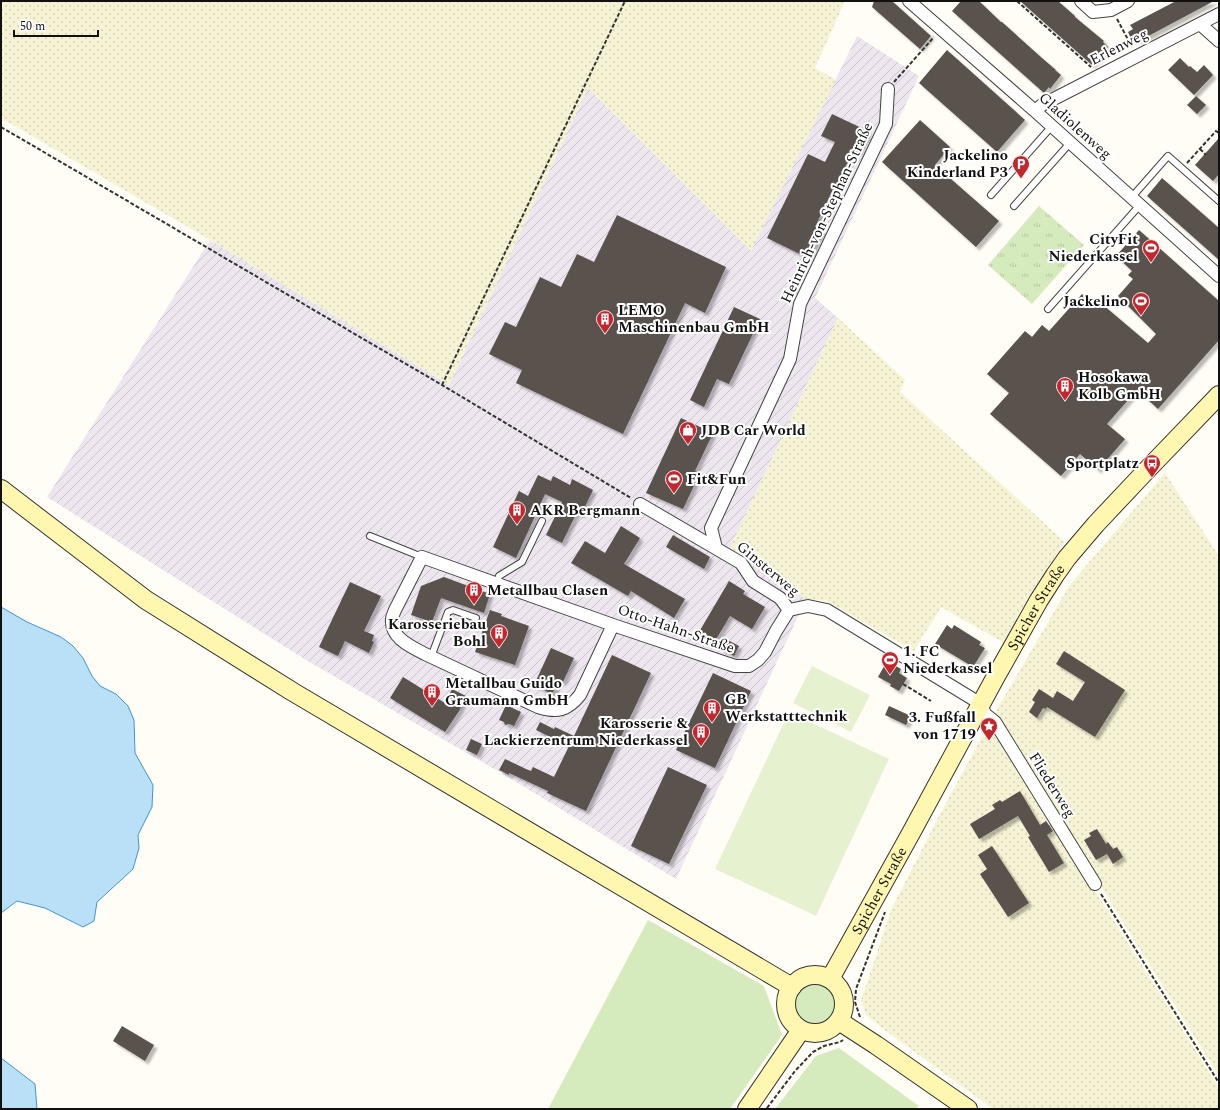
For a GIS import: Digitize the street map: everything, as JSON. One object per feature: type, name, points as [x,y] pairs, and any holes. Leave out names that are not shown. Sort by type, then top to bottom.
[{"type":"main road","name":"Spicher Straße","points":[[830,979],[1039,600],[1067,558],[1144,472],[1217,400]]},
{"type":"main road","points":[[1,489],[146,600],[293,692],[792,987]]},
{"type":"main road","points":[[846,1025],[844,1012],[845,1003],[842,993],[838,985],[830,979],[822,976],[809,976],[798,981],[792,987],[787,996],[786,1006],[788,1016],[801,1030],[818,1034],[826,1032],[834,1027],[846,1025],[968,1109]]},
{"type":"main road","points":[[747,1109],[801,1030]]},
{"type":"street","name":"Gladiolenweg","points":[[909,1],[1052,126],[1219,276]]},
{"type":"street","points":[[1081,1],[1093,12],[1112,10],[1128,1]]},
{"type":"street","name":"Erlenweg","points":[[1035,111],[1042,105],[1219,14]]},
{"type":"street","points":[[1200,24],[1219,41]]},
{"type":"street","name":"Heinrich-von-Stephan-Straße","points":[[716,548],[711,528],[790,359],[800,304],[886,124],[888,88]]},
{"type":"street","name":"Ginsterweg","points":[[640,504],[741,563],[753,581],[780,598],[789,610],[808,606],[827,610],[981,704]]},
{"type":"street","points":[[422,557],[395,610],[392,619],[392,626],[398,638],[431,657],[538,707],[552,711],[563,710],[573,704],[580,695],[613,624]]},
{"type":"street","name":"Otto-Hahn-Straße","points":[[422,557],[735,666],[749,666],[758,660],[765,652],[789,610]]},
{"type":"street","name":"Fliederweg","points":[[981,704],[986,714],[995,722],[1095,884]]},
{"type":"lane","points":[[990,195],[1052,126]]},
{"type":"lane","points":[[1014,206],[1070,143]]},
{"type":"lane","points":[[1048,309],[1135,201],[1168,156],[1219,202]]},
{"type":"lane","points":[[497,583],[499,576],[522,562],[542,521]]},
{"type":"lane","name":"Otto-Hahn-Straße","points":[[370,536],[422,557]]},
{"type":"lane","points":[[431,657],[448,612],[453,610],[476,618]]},
{"type":"path","points":[[442,385],[625,1]]},
{"type":"path","points":[[1017,1],[1099,75]]},
{"type":"path","points":[[1112,10],[1137,56]]},
{"type":"path","points":[[888,88],[941,29]]},
{"type":"path","points":[[1,127],[442,385],[640,504]]},
{"type":"path","points":[[1182,169],[1216,131],[1219,133]]},
{"type":"path","points":[[1200,149],[1206,155]]},
{"type":"path","points":[[904,684],[931,701]]},
{"type":"path","points":[[1095,884],[1219,1083]]},
{"type":"path","points":[[766,1109],[795,1070],[813,1052],[824,1046],[840,1042],[846,1038],[846,1025],[860,1018],[855,1002],[856,989],[886,909]]},
{"type":"shaded area","points":[[1,1],[845,1],[815,68],[836,80],[751,251],[588,88],[449,385],[210,240],[1,118]]},
{"type":"shaded area","points":[[857,36],[919,76],[815,298],[838,318],[730,548],[806,599],[676,879],[498,771],[306,660],[47,497],[210,240],[449,385],[588,88],[751,250]]},
{"type":"shaded area","points":[[838,318],[905,380],[900,392],[1065,542],[1035,586],[1003,642],[941,607],[914,651],[827,601],[806,599],[730,548]]},
{"type":"shaded area","points":[[1165,473],[1219,556],[1219,1076],[1100,885],[1087,878],[1219,1088],[1219,1109],[993,1109],[866,1015],[861,1001],[891,910],[938,818],[995,713],[1069,586]]},
{"type":"green space","points":[[1039,206],[1084,245],[1032,304],[988,265]]},
{"type":"green space","points":[[812,666],[870,695],[851,732],[793,703]]},
{"type":"green space","points":[[789,712],[889,759],[816,916],[715,869]]},
{"type":"green space","points":[[648,920],[764,986],[782,1035],[730,1109],[548,1109]]},
{"type":"green space","points":[[820,981],[832,987],[837,995],[837,1013],[832,1021],[824,1026],[810,1027],[798,1021],[793,1013],[792,999],[798,987],[806,982]]},
{"type":"green space","points":[[839,1048],[919,1106],[915,1109],[775,1109],[816,1056]]},
{"type":"water","points":[[1,607],[27,622],[61,637],[73,646],[83,658],[92,676],[100,686],[116,694],[128,706],[134,720],[135,753],[153,785],[152,807],[138,835],[139,848],[133,869],[97,902],[94,921],[83,927],[45,908],[17,901],[1,913]]},
{"type":"water","points":[[1,1058],[35,1084],[37,1109],[1,1109]]},
{"type":"building","points":[[874,1],[892,1],[931,36],[920,49],[872,7]]},
{"type":"building","points":[[961,1],[979,1],[1056,70],[1061,75],[1050,89],[1049,87],[1044,93],[952,11]]},
{"type":"building","points":[[1020,1],[1058,1],[1104,41],[1103,42],[1108,47],[1092,65]]},
{"type":"building","points":[[1176,1],[1214,1],[1139,41],[1137,38],[1132,41],[1128,32],[1133,29],[1130,25]]},
{"type":"building","points":[[947,50],[1025,120],[997,152],[919,83]]},
{"type":"building","points":[[1180,58],[1189,67],[1190,66],[1197,72],[1204,65],[1213,75],[1194,95],[1168,70]]},
{"type":"building","points":[[1196,96],[1206,105],[1197,114],[1187,105]]},
{"type":"building","points":[[832,114],[868,131],[858,153],[853,151],[815,227],[822,230],[808,258],[767,238],[808,154],[825,162],[835,142],[821,136]]},
{"type":"building","points":[[920,120],[950,147],[935,165],[999,221],[976,247],[882,162]]},
{"type":"building","points":[[1219,138],[1219,174],[1213,181],[1195,165]]},
{"type":"building","points":[[1162,178],[1219,228],[1219,260],[1147,196]]},
{"type":"building","name":"LEMO Maschinenbau GmbH","points":[[617,215],[726,267],[705,313],[685,303],[623,434],[516,383],[522,370],[489,354],[505,322],[516,327],[540,277],[561,287],[577,254],[594,262]]},
{"type":"building","points":[[1139,230],[1219,301],[1219,340],[1158,409],[1137,390],[1107,424],[1125,439],[1098,470],[1080,454],[1061,476],[990,414],[1009,393],[987,374],[1025,331],[1032,337],[1042,325],[1049,331],[1082,294],[1099,308],[1102,304],[1148,343],[1156,334],[1118,296],[1133,279],[1128,275],[1132,271],[1116,256]]},
{"type":"building","points":[[734,307],[760,319],[729,384],[717,379],[704,407],[690,400]]},
{"type":"building","points":[[681,418],[713,433],[695,471],[700,473],[683,509],[646,493]]},
{"type":"building","points":[[538,475],[551,481],[553,476],[570,485],[572,479],[593,490],[581,515],[577,512],[562,543],[546,535],[562,502],[545,494],[516,558],[493,547],[519,491],[528,496]]},
{"type":"building","points":[[621,526],[640,538],[624,564],[685,599],[674,618],[631,591],[628,596],[571,563],[585,541],[605,553]]},
{"type":"building","points":[[673,535],[710,557],[704,569],[666,547]]},
{"type":"building","name":"Metallbau Clasen","points":[[444,577],[490,594],[484,613],[441,598],[432,622],[411,615],[421,586]]},
{"type":"building","points":[[729,581],[745,591],[743,594],[765,607],[752,629],[730,616],[715,641],[699,632]]},
{"type":"building","points":[[350,582],[381,596],[364,631],[374,635],[372,641],[374,642],[369,653],[345,641],[338,656],[319,647]]},
{"type":"building","points":[[490,610],[502,614],[501,616],[529,626],[515,665],[475,652]]},
{"type":"building","points":[[947,625],[952,629],[954,625],[981,642],[979,645],[985,648],[973,667],[935,644]]},
{"type":"building","points":[[724,638],[739,646],[734,656],[718,647]]},
{"type":"building","points":[[551,648],[574,658],[563,682],[559,680],[552,694],[534,685]]},
{"type":"building","points":[[1064,651],[1125,690],[1095,737],[1047,707],[1046,709],[1043,708],[1037,718],[1029,712],[1035,702],[1032,700],[1039,689],[1053,698],[1057,691],[1073,701],[1085,682],[1056,664]]},
{"type":"building","points":[[612,655],[651,673],[586,811],[547,793],[548,791],[499,770],[505,759],[531,771],[533,767],[554,777],[569,746],[536,730],[540,722],[574,736]]},
{"type":"building","name":"1. FC Niederkassel","points":[[887,661],[901,669],[899,673],[907,678],[899,691],[890,686],[891,684],[878,677]]},
{"type":"building","points":[[713,673],[751,691],[715,768],[676,750]]},
{"type":"building","name":"Metallbau Guido Graumann GmbH","points":[[403,677],[445,703],[452,689],[466,696],[459,711],[445,732],[390,698]]},
{"type":"building","points":[[506,705],[521,712],[514,726],[509,724],[505,725],[504,722],[499,720]]},
{"type":"building","points":[[889,706],[911,716],[906,725],[885,715]]},
{"type":"building","points":[[471,739],[482,744],[477,755],[466,750]]},
{"type":"building","points":[[668,767],[707,785],[669,864],[631,846]]},
{"type":"building","points":[[1020,791],[1040,825],[1046,821],[1053,831],[1047,835],[1064,863],[1049,872],[1028,837],[1030,836],[1018,816],[979,839],[970,824],[995,809],[992,805],[1000,800],[1002,802]]},
{"type":"building","points":[[1097,829],[1106,844],[1108,842],[1113,849],[1117,847],[1123,857],[1113,864],[1107,854],[1096,860],[1084,840],[1091,836],[1089,833]]},
{"type":"building","points":[[992,846],[1029,903],[1008,917],[980,874],[987,869],[978,855]]},
{"type":"building","points":[[122,1026],[154,1045],[145,1061],[113,1041]]},
{"type":"place","name":"Jackelino Kinderland P3","points":[[1021,179]]},
{"type":"place","name":"CityFit Niederkassel","points":[[1151,263]]},
{"type":"place","name":"Jackelino","points":[[1141,316]]},
{"type":"place","name":"LEMO Maschinenbau GmbH","points":[[605,334]]},
{"type":"place","name":"Hosokawa Kolb GmbH","points":[[1065,401]]},
{"type":"place","name":"JDB Car World","points":[[688,445]]},
{"type":"place","name":"Sportplatz","points":[[1152,478]]},
{"type":"place","name":"Fit&Fun","points":[[674,494]]},
{"type":"place","name":"AKR Bergmann","points":[[517,525]]},
{"type":"place","name":"Metallbau Clasen","points":[[474,605]]},
{"type":"place","name":"Karosseriebau Bohl","points":[[499,648]]},
{"type":"place","name":"1. FC Niederkassel","points":[[890,675]]},
{"type":"place","name":"Metallbau Guido Graumann GmbH","points":[[432,707]]},
{"type":"place","name":"GB Werkstatttechnik","points":[[712,723]]},
{"type":"place","name":"3. Fußfall von 1719","points":[[989,741]]},
{"type":"place","name":"Karosserie & Lackierzentrum Niederkassel","points":[[701,747]]}]
